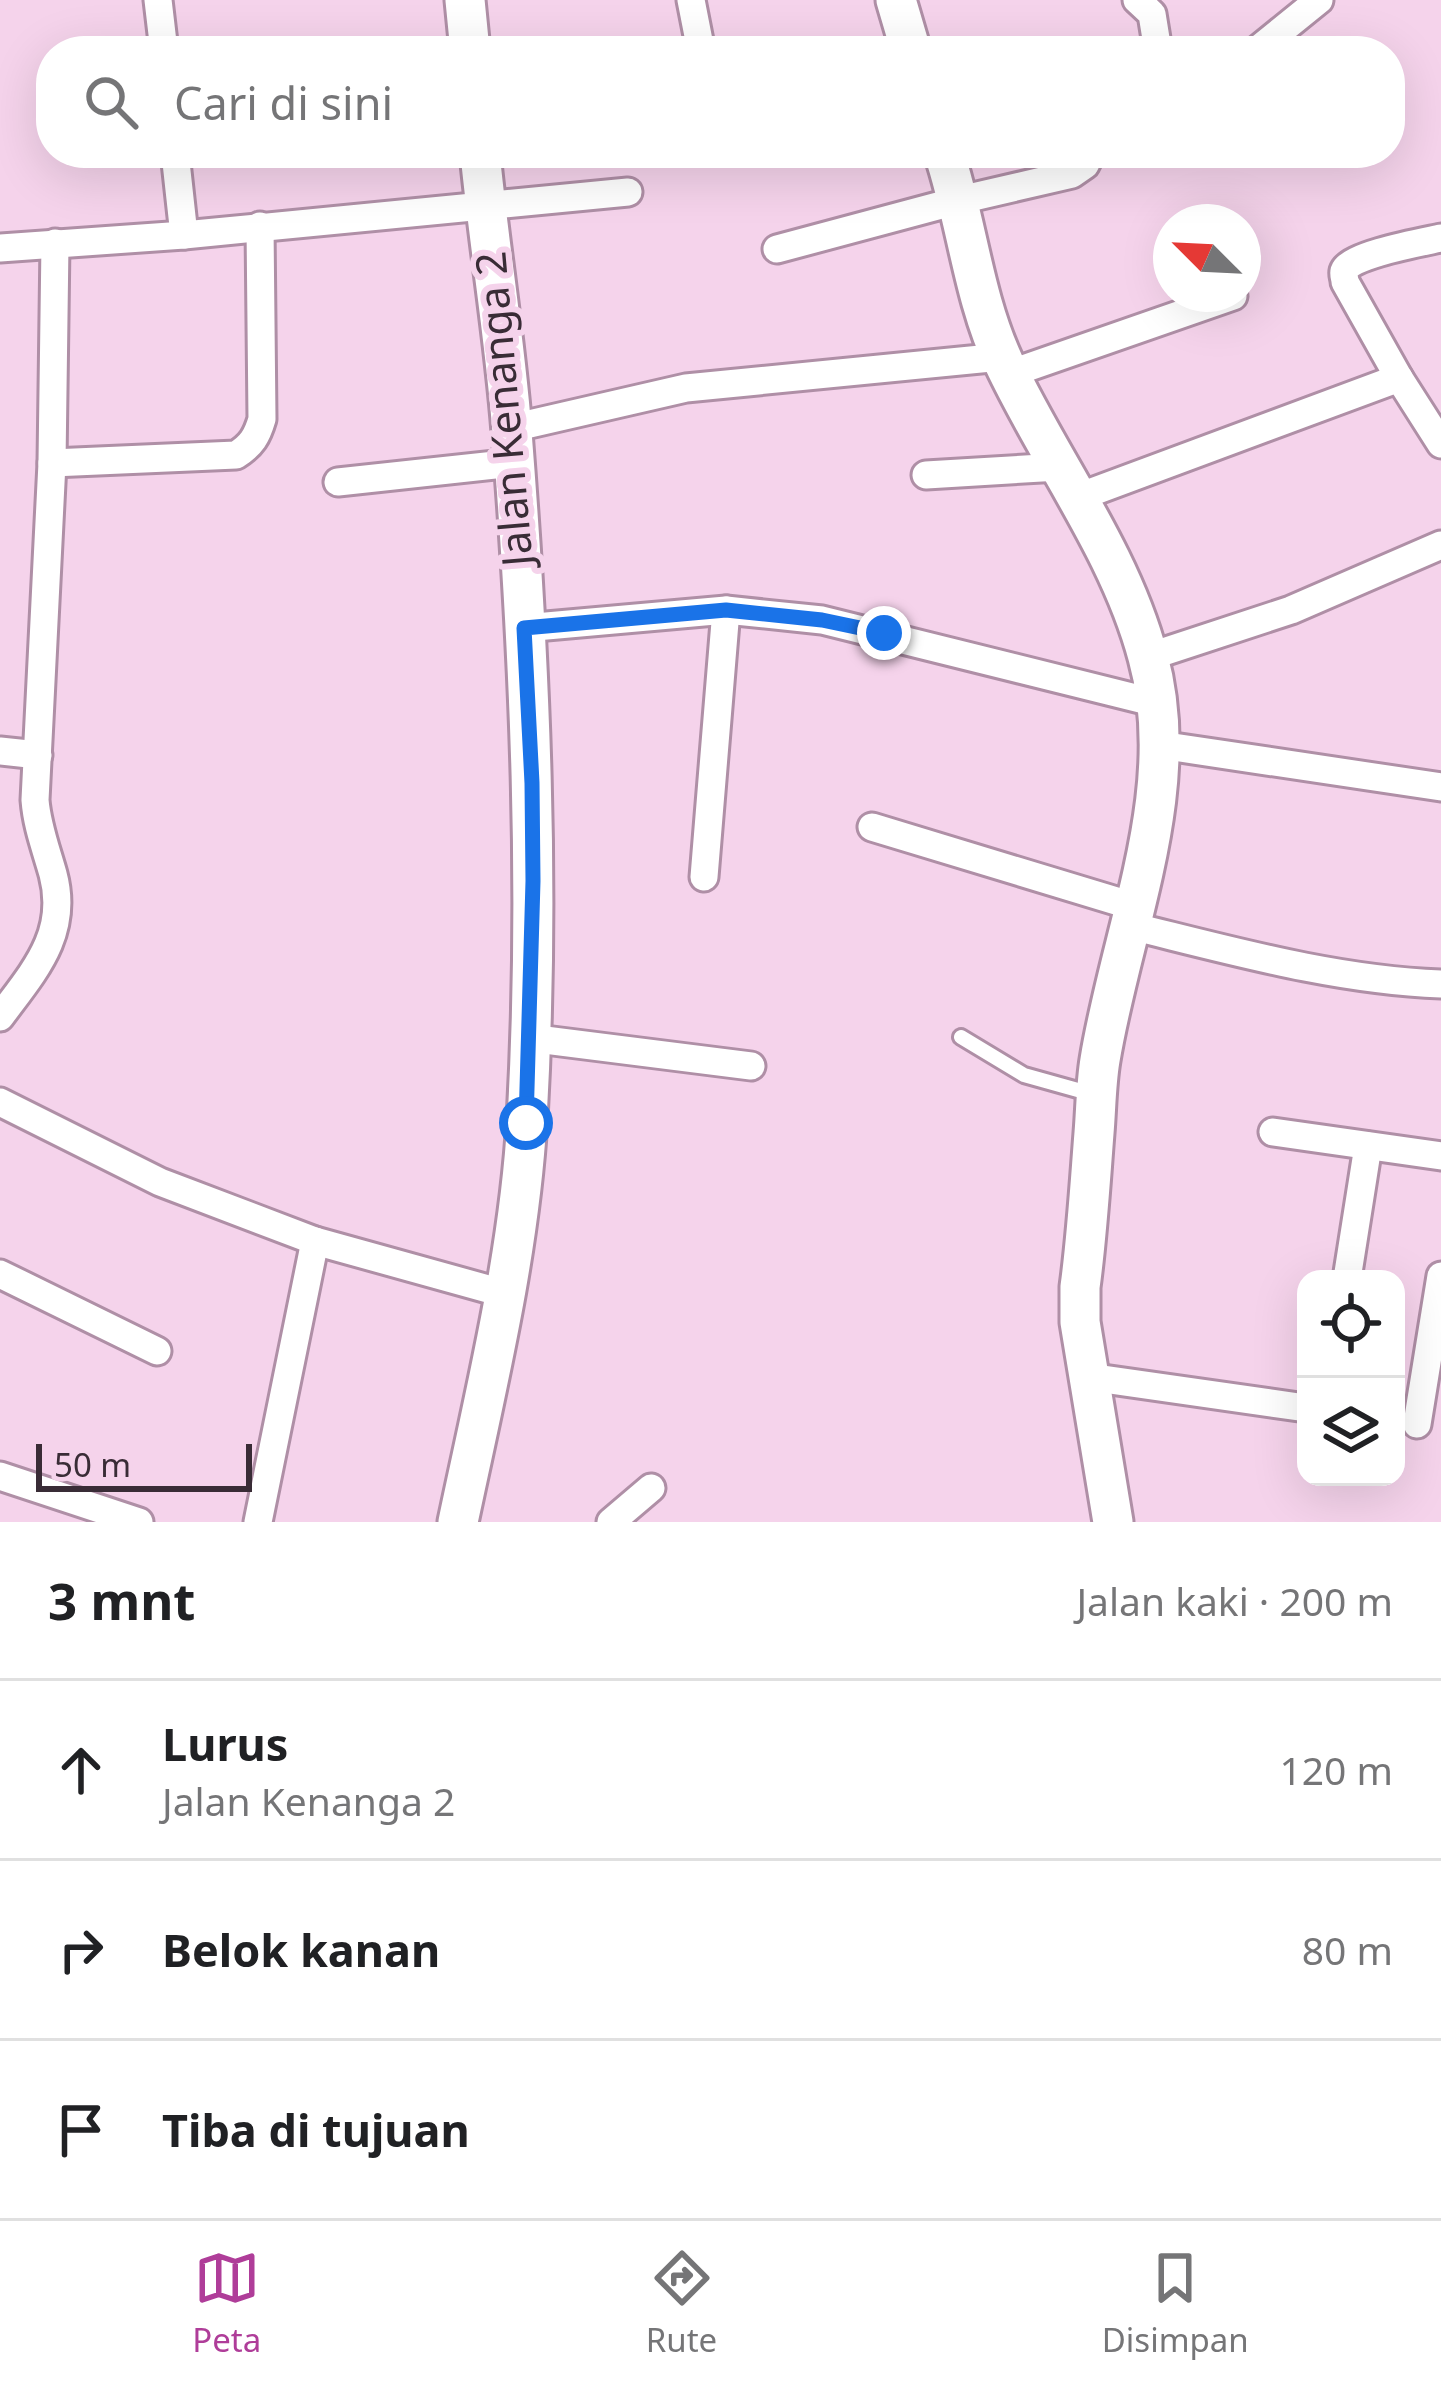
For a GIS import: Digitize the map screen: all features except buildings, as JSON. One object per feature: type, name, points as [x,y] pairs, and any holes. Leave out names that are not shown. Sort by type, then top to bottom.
[{"type":"street","points":[[158,0],[162,36]]},
{"type":"street","points":[[464,0],[468,36]]},
{"type":"street","points":[[691,0],[698,36]]},
{"type":"street","points":[[896,0],[907,36]]},
{"type":"street","points":[[1137,0],[1152,14],[1156,36]]},
{"type":"street","points":[[1275,36],[1319,0]]},
{"type":"street","points":[[177,168],[184,235]]},
{"type":"street","name":"Jalan Kenanga 2","points":[[458,1522],[506,1294],[526,1123],[529,1038],[532,842],[524,628],[513,446],[481,168]]},
{"type":"street","points":[[949,168],[979,289],[1005,366],[1116,574],[1148,657],[1156,703],[1160,745],[1150,828],[1099,1065],[1080,1287],[1080,1322],[1113,1522]]},
{"type":"street","points":[[777,249],[1081,168]]},
{"type":"street","points":[[0,248],[628,192]]},
{"type":"street","points":[[52,463],[236,455],[248,448],[262,419],[260,226]]},
{"type":"street","points":[[1441,238],[1364,257],[1344,270],[1345,282],[1441,444]]},
{"type":"street","points":[[0,1017],[49,946],[59,914],[55,880],[36,815],[52,463],[55,243]]},
{"type":"street","points":[[338,482],[513,446],[686,388],[872,368],[1005,366],[1181,312]]},
{"type":"street","points":[[926,475],[1067,483],[1399,378]]},
{"type":"street","points":[[1148,657],[1292,610],[1441,545]]},
{"type":"street","points":[[524,628],[726,610],[822,620],[1156,703]]},
{"type":"street","points":[[704,877],[726,610]]},
{"type":"street","points":[[1160,745],[1441,788]]},
{"type":"street","points":[[0,752],[38,755]]},
{"type":"street","points":[[872,827],[1133,917],[1305,968],[1392,982],[1441,984]]},
{"type":"street","points":[[529,1038],[751,1066]]},
{"type":"street","points":[[0,1102],[160,1182],[315,1241],[506,1294]]},
{"type":"street","points":[[1273,1132],[1441,1156]]},
{"type":"street","points":[[1348,1270],[1368,1146]]},
{"type":"street","points":[[258,1522],[315,1241]]},
{"type":"street","points":[[0,1274],[157,1351]]},
{"type":"street","points":[[1418,1424],[1441,1282]]},
{"type":"street","points":[[1089,1377],[1297,1407]]},
{"type":"street","points":[[0,1477],[140,1522]]},
{"type":"street","points":[[611,1522],[651,1488]]},
{"type":"lane","points":[[962,1037],[1024,1075],[1097,1095]]},
{"type":"route","points":[[526,1123],[533,881],[524,628],[726,610],[822,620],[884,633]]}]
